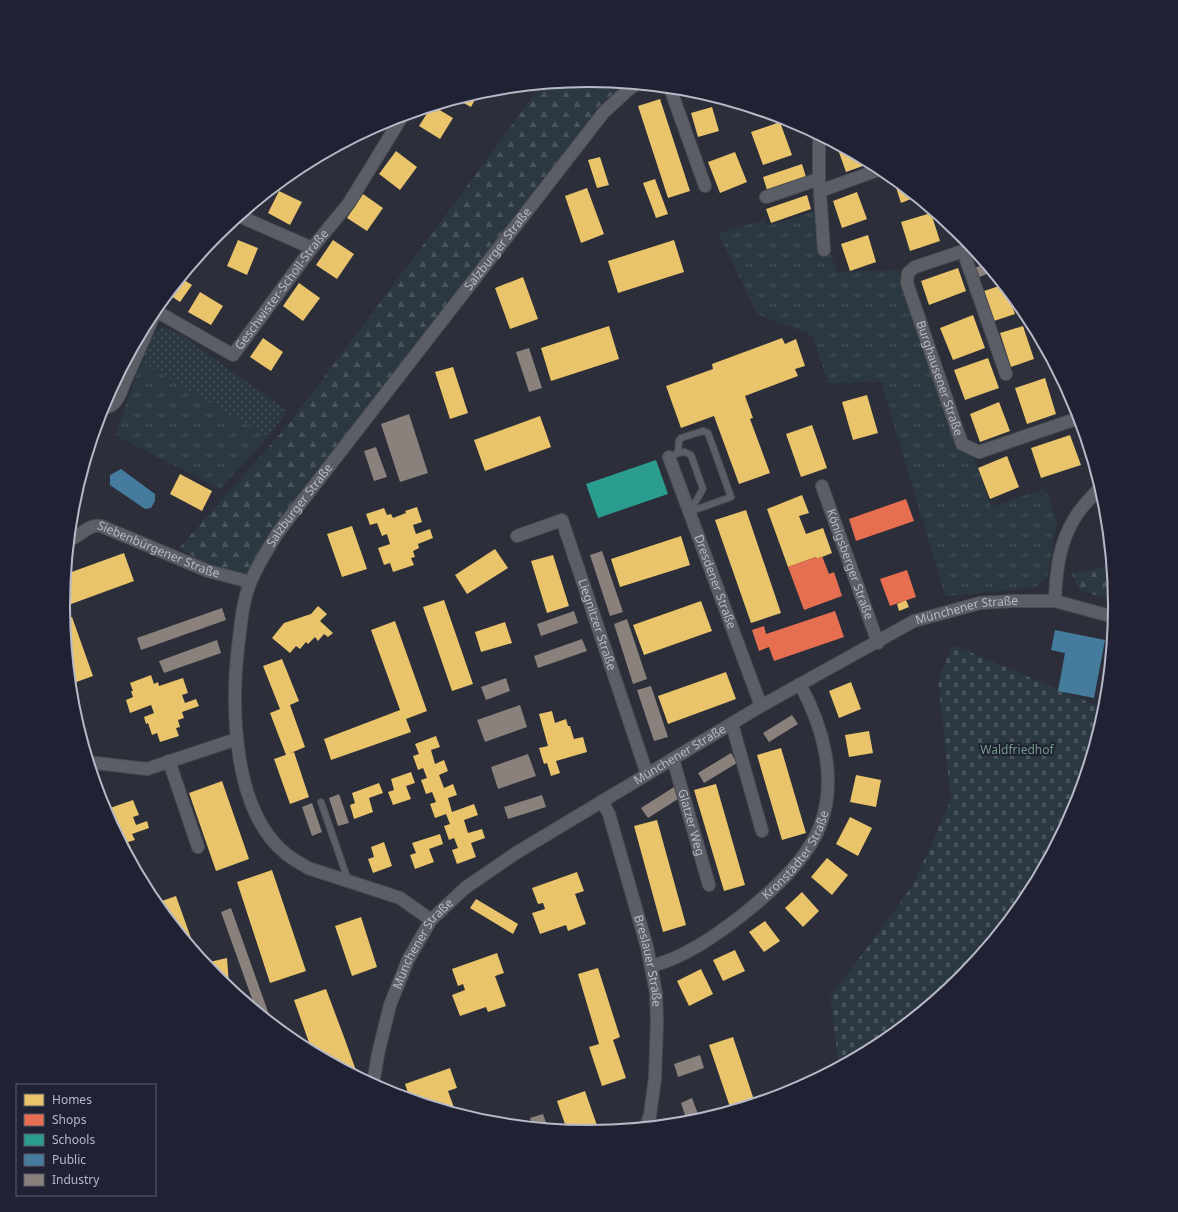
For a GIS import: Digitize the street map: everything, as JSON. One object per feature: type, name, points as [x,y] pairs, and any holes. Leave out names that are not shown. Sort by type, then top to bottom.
[{"type":"street","name":"Salzburger Straße","points":[[431,920],[400,898],[308,868],[284,852],[268,834],[258,818],[249,796],[243,775],[236,739],[236,667],[245,600],[250,582],[264,554],[279,531],[604,112],[629,89]]},
{"type":"street","points":[[672,94],[705,186]]},
{"type":"street","name":"Geschwister-Scholl-Straße","points":[[160,314],[233,355],[312,248],[349,203],[393,126]]},
{"type":"street","points":[[819,141],[819,185],[824,250]]},
{"type":"street","points":[[766,197],[872,171]]},
{"type":"street","points":[[244,218],[312,248]]},
{"type":"street","name":"Burghausener Straße","points":[[966,250],[915,267],[908,273],[907,284],[962,444],[979,452],[1073,420]]},
{"type":"street","name":"Burghausener Straße","points":[[969,254],[1006,374]]},
{"type":"street","name":"Geschwister-Scholl-Straße","points":[[111,406],[114,405],[119,397],[140,346]]},
{"type":"street","name":"Dresdener Straße","points":[[674,455],[689,512],[761,706]]},
{"type":"street","name":"Königsberger Straße","points":[[822,486],[878,642]]},
{"type":"street","points":[[1055,600],[1056,572],[1066,534],[1076,516],[1095,493]]},
{"type":"street","name":"Liegnitzer Straße","points":[[517,536],[562,520],[647,774]]},
{"type":"street","name":"Siebenbürgener Straße","points":[[74,538],[91,526],[101,526],[208,571],[250,582]]},
{"type":"street","name":"Münchener Straße","points":[[374,1078],[378,1054],[390,1005],[408,960],[431,920],[465,888],[516,853],[761,706],[914,621],[980,602],[1055,600],[1108,615]]},
{"type":"street","name":"Kronstädter Straße","points":[[651,966],[662,963],[693,948],[728,926],[753,906],[782,880],[796,864],[805,853],[820,827],[827,801],[828,769],[821,734],[800,684]]},
{"type":"street","points":[[732,724],[762,831]]},
{"type":"street","points":[[95,763],[147,769],[236,739]]},
{"type":"street","name":"Glatzer Weg","points":[[673,759],[709,886]]},
{"type":"street","points":[[169,761],[198,847]]},
{"type":"street","name":"Breslauer Straße","points":[[602,802],[609,814],[651,966],[656,993],[657,1050],[655,1078],[650,1115],[648,1122]]},
{"type":"lane","points":[[674,455],[681,438],[703,430],[708,433],[732,497],[689,512]]},
{"type":"lane","points":[[674,455],[685,452],[691,455],[703,489],[689,512]]},
{"type":"lane","points":[[321,802],[347,877],[346,880]]},
{"type":"green space","points":[[589,87],[620,88],[600,105],[277,526],[245,574],[210,566],[179,548],[288,425],[538,90]]},
{"type":"green space","points":[[815,211],[837,272],[900,270],[958,445],[973,455],[991,507],[1046,488],[1057,523],[1047,578],[1034,588],[945,596],[881,382],[828,383],[812,335],[757,314],[718,233],[765,220],[767,226]]},
{"type":"green space","points":[[161,326],[180,334],[287,411],[268,437],[141,362],[152,334]]},
{"type":"green space","points":[[141,362],[268,437],[220,489],[115,435]]},
{"type":"green space","points":[[1106,566],[1108,600],[1080,590],[1072,574]]},
{"type":"green space","name":"Waldfriedhof","points":[[953,645],[1098,706],[1090,740],[1068,805],[1054,836],[1021,894],[1001,922],[956,973],[931,996],[905,1018],[877,1038],[838,1060],[830,998],[913,885],[951,800],[938,679]]},
{"type":"building: Homes","points":[[660,99],[690,191],[668,198],[638,106]]},
{"type":"building: Homes","points":[[475,100],[471,107],[463,103]]},
{"type":"building: Homes","points":[[712,107],[719,131],[698,137],[691,113]]},
{"type":"building: Homes","points":[[439,110],[453,118],[440,139],[419,126],[427,114]]},
{"type":"building: Homes","points":[[777,123],[781,124],[792,155],[763,165],[751,132]]},
{"type":"building: Homes","points":[[396,151],[417,167],[400,190],[379,174]]},
{"type":"building: Homes","points":[[735,152],[747,182],[720,193],[708,162]]},
{"type":"building: Homes","points":[[839,152],[863,166],[846,172]]},
{"type":"building: Homes","points":[[600,157],[609,185],[597,188],[588,160]]},
{"type":"building: Homes","points":[[802,164],[806,177],[767,190],[763,177]]},
{"type":"building: Homes","points":[[655,179],[668,214],[656,218],[643,183]]},
{"type":"building: Homes","points":[[587,188],[604,234],[581,243],[565,196]]},
{"type":"building: Homes","points":[[896,188],[911,199],[901,203]]},
{"type":"building: Homes","points":[[279,191],[302,202],[290,225],[268,213]]},
{"type":"building: Homes","points":[[857,192],[867,219],[842,228],[833,201]]},
{"type":"building: Homes","points":[[363,194],[383,208],[367,231],[347,218]]},
{"type":"building: Homes","points":[[807,195],[811,209],[771,223],[766,209]]},
{"type":"building: Homes","points":[[928,214],[932,217],[940,241],[910,251],[901,222]]},
{"type":"building: Homes","points":[[868,235],[876,262],[850,271],[841,244]]},
{"type":"building: Homes","points":[[238,240],[258,248],[247,275],[227,266]]},
{"type":"building: Homes","points":[[333,240],[354,254],[337,279],[316,265]]},
{"type":"building: Homes","points":[[674,240],[684,272],[618,293],[608,261]]},
{"type":"building: Homes","points":[[958,268],[966,291],[929,305],[921,281]]},
{"type":"building: Homes","points":[[523,277],[538,319],[510,329],[495,288]]},
{"type":"building: Homes","points":[[185,281],[192,285],[180,302],[172,297]]},
{"type":"building: Homes","points":[[299,283],[320,298],[303,321],[283,306]]},
{"type":"building: Homes","points":[[998,286],[1012,305],[1015,314],[994,321],[984,291]]},
{"type":"building: Homes","points":[[200,292],[223,306],[211,325],[188,312]]},
{"type":"building: Homes","points":[[973,315],[985,348],[953,360],[940,328]]},
{"type":"building: Homes","points":[[609,326],[619,359],[551,381],[541,348]]},
{"type":"building: Homes","points":[[1023,326],[1034,359],[1011,367],[1000,333]]},
{"type":"building: Homes","points":[[263,338],[283,352],[271,371],[250,357]]},
{"type":"building: Homes","points":[[782,338],[785,344],[796,339],[805,366],[795,369],[798,376],[745,396],[753,418],[750,419],[770,473],[739,484],[714,416],[681,428],[666,386],[713,369],[712,364]]},
{"type":"building: Homes","points":[[988,358],[999,388],[965,400],[954,370]]},
{"type":"building: Homes","points":[[453,367],[468,413],[450,419],[435,372]]},
{"type":"building: Homes","points":[[1045,378],[1056,414],[1027,424],[1015,388]]},
{"type":"building: Homes","points":[[867,395],[878,433],[853,440],[842,402]]},
{"type":"building: Homes","points":[[999,402],[1010,431],[980,442],[970,414]]},
{"type":"building: Homes","points":[[540,416],[551,447],[485,471],[474,440]]},
{"type":"building: Homes","points":[[812,425],[827,468],[801,477],[786,434]]},
{"type":"building: Homes","points":[[1070,435],[1081,465],[1041,478],[1031,448]]},
{"type":"building: Homes","points":[[1007,456],[1019,487],[990,499],[978,468]]},
{"type":"building: Homes","points":[[180,474],[212,491],[202,511],[170,494]]},
{"type":"building: Homes","points":[[802,495],[809,513],[799,516],[806,534],[823,528],[832,553],[788,567],[767,509]]},
{"type":"building: Homes","points":[[417,507],[422,522],[413,525],[416,534],[430,529],[433,538],[418,544],[419,548],[413,551],[415,557],[411,558],[414,565],[393,572],[390,563],[384,565],[378,548],[390,544],[387,534],[382,536],[377,523],[370,525],[366,514],[384,508],[387,515],[391,514],[393,518],[406,513],[405,511]]},
{"type":"building: Homes","points":[[746,510],[781,613],[751,623],[715,520]]},
{"type":"building: Homes","points":[[352,526],[367,569],[342,577],[327,534]]},
{"type":"building: Homes","points":[[681,536],[690,565],[620,587],[611,559]]},
{"type":"building: Homes","points":[[495,549],[508,568],[467,594],[455,575]]},
{"type":"building: Homes","points":[[124,553],[134,581],[70,604],[71,572]]},
{"type":"building: Homes","points":[[553,555],[569,606],[547,613],[531,561]]},
{"type":"building: Homes","points":[[444,600],[473,684],[452,691],[423,607]]},
{"type":"building: Homes","points":[[906,600],[909,607],[899,611],[897,604]]},
{"type":"building: Homes","points":[[701,601],[712,631],[644,655],[633,625]]},
{"type":"building: Homes","points":[[318,606],[327,614],[320,621],[333,633],[328,637],[324,634],[318,641],[315,637],[308,644],[306,642],[300,649],[296,646],[290,653],[272,638],[284,623],[311,614]]},
{"type":"building: Homes","points":[[70,617],[72,617],[93,676],[76,682],[71,640]]},
{"type":"building: Homes","points":[[395,621],[427,711],[406,719],[411,732],[331,760],[324,739],[400,710],[371,630]]},
{"type":"building: Homes","points":[[505,622],[512,643],[481,652],[475,632]]},
{"type":"building: Homes","points":[[282,659],[299,701],[290,705],[305,747],[286,755],[270,713],[280,709],[263,666]]},
{"type":"building: Homes","points":[[726,672],[736,699],[668,724],[658,696]]},
{"type":"building: Homes","points":[[151,675],[154,684],[158,682],[159,686],[183,678],[188,693],[182,695],[185,703],[196,699],[199,706],[182,712],[184,718],[178,720],[180,727],[176,728],[179,736],[160,742],[157,733],[152,735],[148,723],[146,724],[144,717],[154,713],[151,705],[130,713],[126,700],[133,697],[131,691],[133,691],[130,683]]},
{"type":"building: Homes","points":[[851,682],[861,709],[839,718],[829,691]]},
{"type":"building: Homes","points":[[552,711],[555,723],[566,719],[574,739],[583,737],[587,752],[556,761],[560,773],[551,776],[547,763],[544,764],[539,748],[548,746],[539,714]]},
{"type":"building: Homes","points":[[869,731],[873,753],[849,757],[845,735]]},
{"type":"building: Homes","points":[[436,736],[440,747],[431,750],[435,764],[444,760],[448,771],[439,775],[444,788],[453,784],[457,795],[448,798],[452,812],[474,804],[478,815],[464,820],[468,833],[482,829],[485,838],[471,843],[476,857],[457,864],[452,850],[458,848],[454,838],[449,840],[444,826],[450,824],[446,814],[435,818],[430,804],[436,802],[432,792],[426,794],[421,780],[427,778],[423,768],[418,770],[413,756],[419,754],[415,744]]},
{"type":"building: Homes","points":[[781,748],[806,833],[782,840],[757,755]]},
{"type":"building: Homes","points":[[294,752],[309,797],[290,804],[274,759]]},
{"type":"building: Homes","points":[[411,772],[415,783],[406,786],[411,799],[393,805],[388,792],[394,790],[391,779]]},
{"type":"building: Homes","points":[[856,775],[881,780],[876,807],[850,802]]},
{"type":"building: Homes","points":[[222,781],[249,859],[216,871],[189,793]]},
{"type":"building: Homes","points":[[379,783],[383,793],[369,798],[373,812],[354,819],[350,805],[355,803],[352,793]]},
{"type":"building: Homes","points":[[716,784],[745,885],[724,891],[694,790]]},
{"type":"building: Homes","points":[[133,800],[139,815],[133,817],[136,825],[147,821],[149,828],[132,834],[135,840],[128,842],[131,848],[124,836],[111,808]]},
{"type":"building: Homes","points":[[850,817],[872,828],[858,856],[836,844]]},
{"type":"building: Homes","points":[[657,820],[686,925],[663,932],[634,826]]},
{"type":"building: Homes","points":[[440,834],[443,844],[429,849],[434,862],[415,869],[410,855],[416,853],[412,843]]},
{"type":"building: Homes","points":[[384,842],[392,866],[373,873],[368,859],[374,857],[371,847]]},
{"type":"building: Homes","points":[[827,858],[848,875],[832,895],[811,877]]},
{"type":"building: Homes","points":[[272,870],[306,971],[270,983],[237,882]]},
{"type":"building: Homes","points":[[577,872],[584,891],[575,894],[586,924],[568,931],[566,925],[540,934],[532,913],[545,909],[543,903],[538,904],[532,888]]},
{"type":"building: Homes","points":[[802,892],[819,911],[803,927],[785,908]]},
{"type":"building: Homes","points":[[176,896],[191,939],[177,922],[162,901]]},
{"type":"building: Homes","points":[[476,899],[518,924],[513,934],[470,908]]},
{"type":"building: Homes","points":[[361,917],[377,967],[352,976],[335,926]]},
{"type":"building: Homes","points":[[765,921],[780,941],[764,952],[749,932]]},
{"type":"building: Homes","points":[[735,950],[745,971],[723,981],[713,960]]},
{"type":"building: Homes","points":[[497,953],[504,973],[495,976],[506,1006],[488,1012],[486,1007],[460,1016],[452,995],[465,990],[463,984],[458,986],[452,969]]},
{"type":"building: Homes","points":[[227,958],[229,979],[222,973],[211,962]]},
{"type":"building: Homes","points":[[598,968],[620,1037],[613,1040],[626,1078],[602,1086],[589,1047],[599,1044],[578,974]]},
{"type":"building: Homes","points":[[701,969],[713,994],[689,1006],[677,981]]},
{"type":"building: Homes","points":[[326,989],[356,1069],[309,1043],[294,1000]]},
{"type":"building: Homes","points":[[733,1037],[753,1098],[729,1105],[709,1045]]},
{"type":"building: Homes","points":[[450,1068],[457,1088],[448,1091],[454,1107],[408,1092],[405,1084]]},
{"type":"building: Homes","points":[[585,1091],[597,1125],[565,1124],[557,1101]]},
{"type":"building: Shops","points":[[906,499],[914,521],[856,541],[849,519]]},
{"type":"building: Shops","points":[[822,556],[829,574],[834,572],[842,596],[804,610],[788,567],[816,557],[817,559]]},
{"type":"building: Shops","points":[[907,570],[916,597],[890,606],[880,579]]},
{"type":"building: Shops","points":[[835,611],[844,637],[774,661],[769,647],[759,651],[752,630],[764,626],[766,634]]},
{"type":"building: Schools","points":[[656,460],[668,494],[598,518],[586,484]]},
{"type":"building: Public","points":[[121,469],[155,494],[155,501],[151,508],[145,509],[110,485],[110,475]]},
{"type":"building: Public","points":[[1055,630],[1105,640],[1094,698],[1058,691],[1065,653],[1051,650]]},
{"type":"building: Industry","points":[[980,266],[987,274],[977,278],[974,268]]},
{"type":"building: Industry","points":[[529,348],[542,388],[529,392],[516,352]]},
{"type":"building: Industry","points":[[409,414],[428,473],[400,482],[381,424]]},
{"type":"building: Industry","points":[[376,447],[387,477],[374,481],[364,451]]},
{"type":"building: Industry","points":[[602,551],[623,612],[610,616],[590,555]]},
{"type":"building: Industry","points":[[222,608],[226,620],[141,650],[137,638]]},
{"type":"building: Industry","points":[[574,611],[578,623],[541,636],[537,624]]},
{"type":"building: Industry","points":[[627,619],[647,679],[633,684],[614,624]]},
{"type":"building: Industry","points":[[582,639],[587,651],[538,668],[534,656]]},
{"type":"building: Industry","points":[[217,640],[221,653],[164,673],[159,661]]},
{"type":"building: Industry","points":[[506,678],[510,691],[486,700],[481,687]]},
{"type":"building: Industry","points":[[651,686],[668,737],[654,741],[637,690]]},
{"type":"building: Industry","points":[[520,705],[527,727],[485,742],[477,720]]},
{"type":"building: Industry","points":[[792,715],[798,724],[769,742],[763,733]]},
{"type":"building: Industry","points":[[731,753],[737,763],[704,783],[698,773]]},
{"type":"building: Industry","points":[[528,754],[536,776],[498,789],[491,767]]},
{"type":"building: Industry","points":[[674,787],[681,797],[648,818],[641,808]]},
{"type":"building: Industry","points":[[339,794],[349,823],[338,826],[329,798]]},
{"type":"building: Industry","points":[[542,795],[546,807],[508,819],[504,807]]},
{"type":"building: Industry","points":[[312,803],[322,832],[312,836],[302,807]]},
{"type":"building: Industry","points":[[231,908],[269,1015],[253,1001],[221,912]]},
{"type":"building: Industry","points":[[700,1055],[704,1068],[678,1077],[674,1064]]},
{"type":"building: Industry","points":[[692,1098],[698,1113],[685,1116],[681,1103]]},
{"type":"building: Industry","points":[[543,1114],[546,1123],[531,1122],[530,1118]]}]
